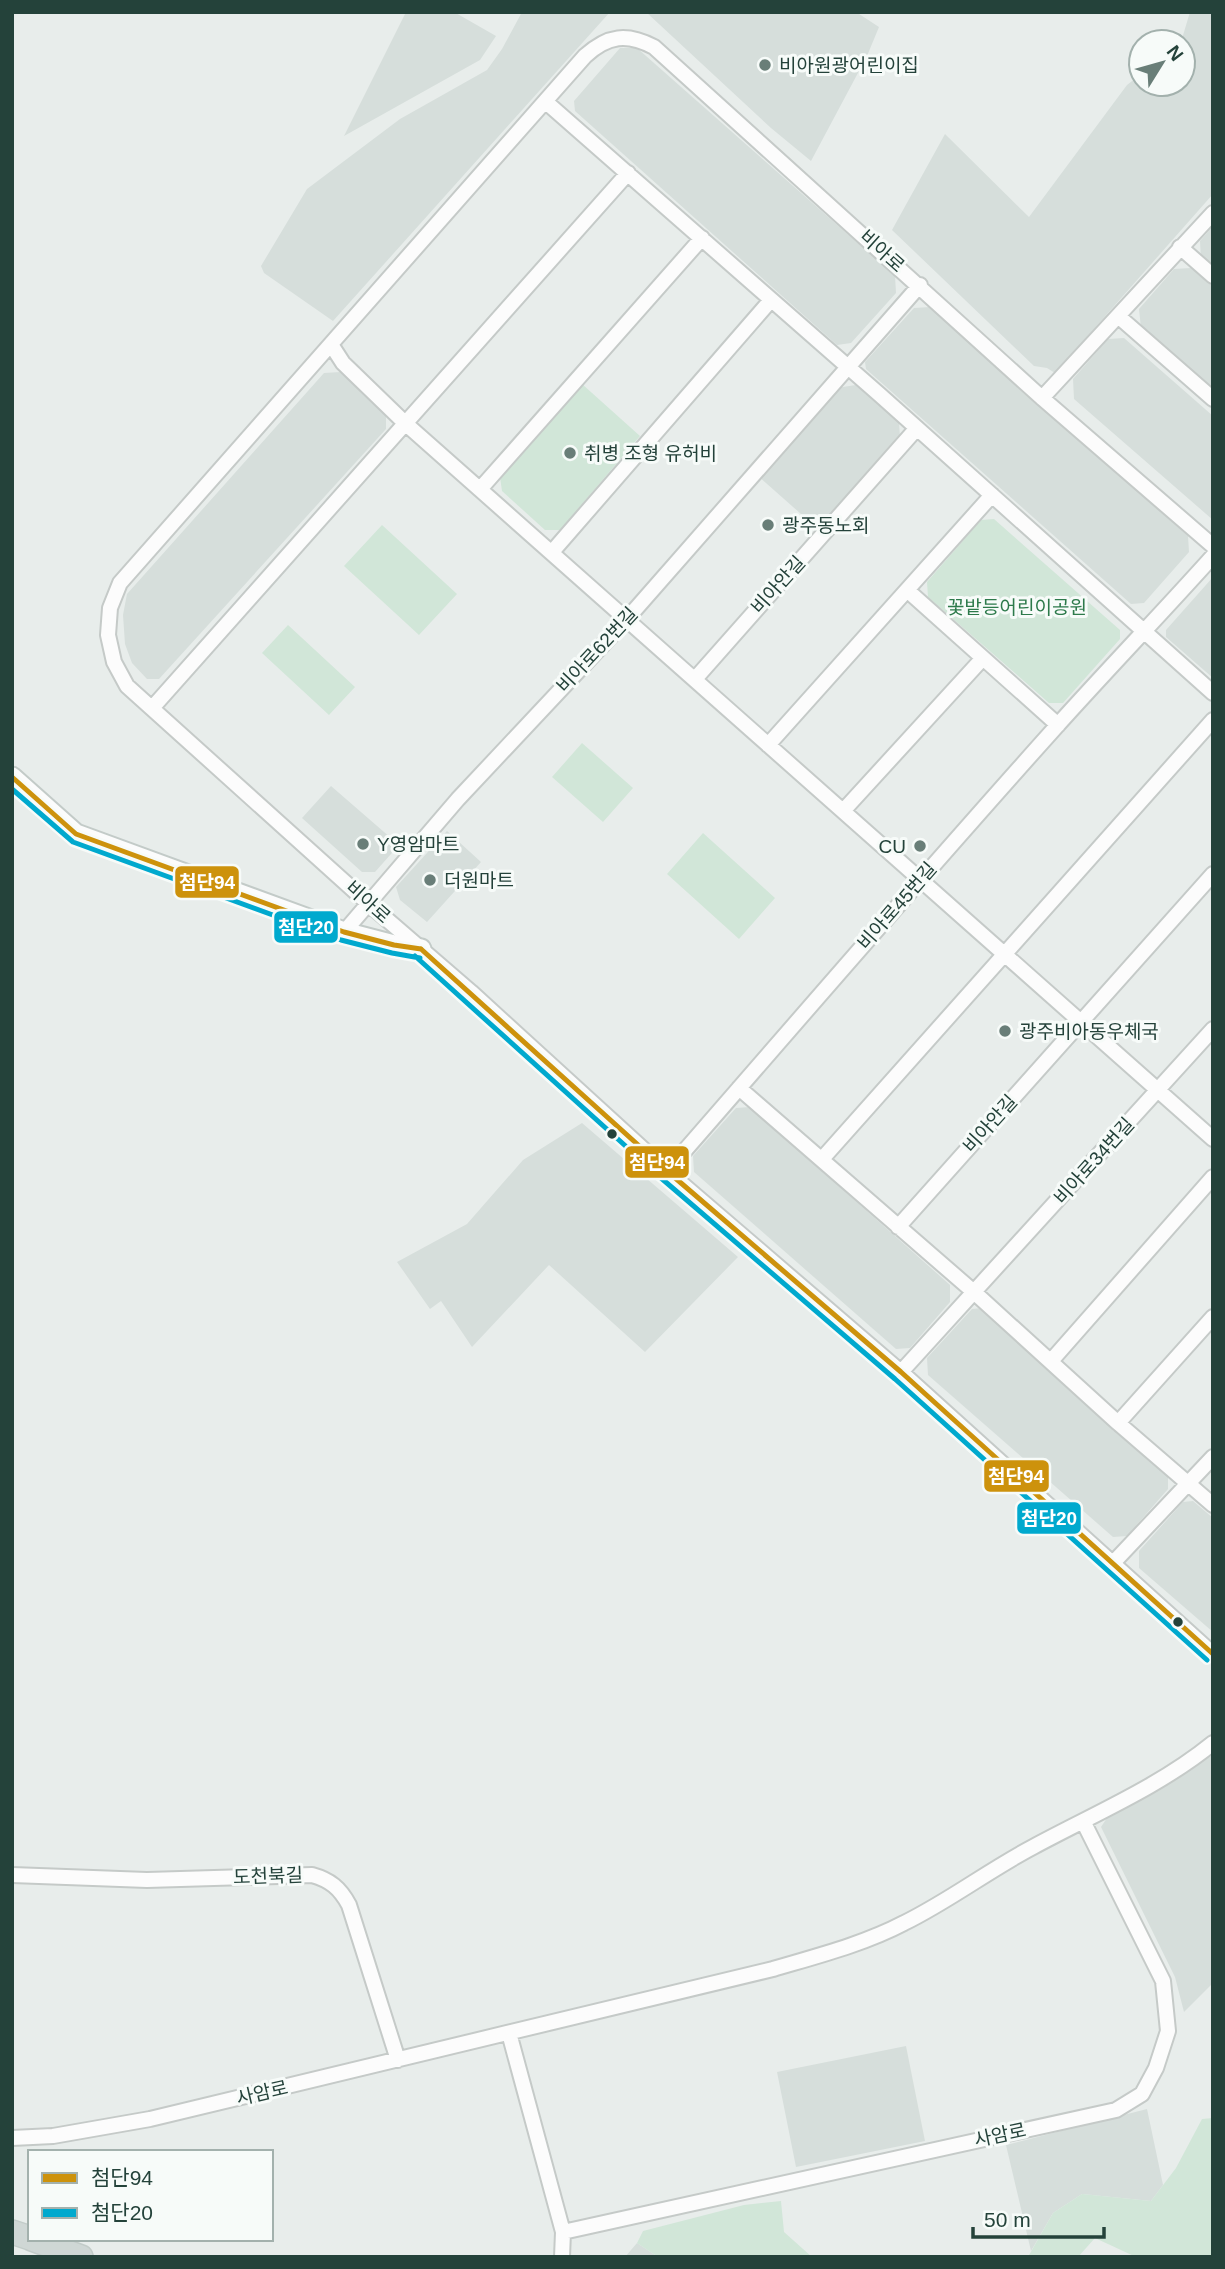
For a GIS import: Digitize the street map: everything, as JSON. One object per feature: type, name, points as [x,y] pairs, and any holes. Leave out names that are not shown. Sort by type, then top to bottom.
[{"type":"main road","points":[[12,777],[76,834],[344,932],[421,949]]},
{"type":"main road","points":[[37,2241],[81,2257]]},
{"type":"street","name":"비아로","points":[[1213,546],[1042,398],[654,47],[640,40],[618,38],[596,46],[120,583],[110,608],[108,635],[114,662],[127,686],[471,992],[667,1171],[901,1373],[1213,1654]]},
{"type":"street","points":[[545,102],[847,366],[1213,693]]},
{"type":"street","points":[[153,707],[628,173]]},
{"type":"street","points":[[1042,398],[1213,213]]},
{"type":"street","points":[[481,488],[702,238]]},
{"type":"street","points":[[1180,247],[1213,276]]},
{"type":"street","name":"비아로62번길","points":[[344,932],[458,799],[626,620],[920,285]]},
{"type":"street","points":[[552,552],[771,300]]},
{"type":"street","points":[[1118,316],[1213,399]]},
{"type":"street","points":[[331,346],[343,363],[406,424],[1213,1139]]},
{"type":"street","name":"비아안길","points":[[695,679],[917,428]]},
{"type":"street","points":[[768,745],[992,495]]},
{"type":"street","name":"비아로45번길","points":[[667,1171],[920,880],[1213,556]]},
{"type":"street","points":[[907,590],[1058,725]]},
{"type":"street","points":[[843,811],[983,658]]},
{"type":"street","points":[[822,1159],[1213,720]]},
{"type":"street","name":"비아안길","points":[[898,1227],[1213,874]]},
{"type":"street","name":"비아로34번길","points":[[901,1373],[1213,1029]]},
{"type":"street","points":[[739,1088],[975,1293],[1213,1506]]},
{"type":"street","points":[[1051,1361],[1213,1177]]},
{"type":"street","points":[[1118,1423],[1213,1317]]},
{"type":"street","points":[[1113,1563],[1213,1457]]},
{"type":"street","name":"사암로","points":[[12,2138],[53,2136],[150,2119],[774,1969],[841,1948],[904,1923],[1030,1848],[1168,1776],[1213,1743]]},
{"type":"street","name":"사암로","points":[[563,2232],[1115,2110],[1142,2094],[1156,2068],[1168,2031],[1163,1981],[1083,1821]]},
{"type":"street","name":"도천북길","points":[[12,1875],[147,1880],[312,1875],[324,1878],[335,1885],[349,1905],[398,2060]]},
{"type":"street","points":[[509,2033],[563,2232],[562,2257]]},
{"type":"shaded area","points":[[406,12],[454,12],[496,36],[480,60],[344,136]]},
{"type":"shaded area","points":[[522,12],[610,12],[333,321],[264,273],[261,266],[307,189],[400,119],[487,70]]},
{"type":"shaded area","points":[[646,12],[856,12],[879,27],[867,56],[811,161],[771,128]]},
{"type":"shaded area","points":[[1190,12],[1213,12],[1213,194],[1055,373],[1047,368],[1034,366],[892,230],[945,134],[1029,217],[1127,85],[1127,98],[1197,98],[1197,28],[1185,28]]},
{"type":"shaded area","points":[[620,48],[637,48],[895,276],[896,293],[851,343],[837,345],[575,111],[574,101]]},
{"type":"shaded area","points":[[1213,226],[1213,270],[1201,260],[1200,241]]},
{"type":"shaded area","points":[[1191,268],[1213,287],[1213,392],[1141,328],[1139,309],[1174,269]]},
{"type":"shaded area","points":[[930,307],[1188,536],[1189,552],[1144,603],[1131,604],[866,369],[865,362],[914,308]]},
{"type":"shaded area","points":[[1124,338],[1213,416],[1213,520],[1074,399],[1073,379],[1108,339]]},
{"type":"shaded area","points":[[341,372],[386,416],[386,429],[159,679],[147,679],[132,663],[125,644],[123,615],[127,594],[324,373]]},
{"type":"shaded area","points":[[856,385],[899,422],[900,438],[818,529],[758,476],[836,388]]},
{"type":"shaded area","points":[[1213,577],[1213,678],[1166,637],[1166,630]]},
{"type":"shaded area","points":[[331,786],[399,845],[375,872],[362,872],[302,818]]},
{"type":"shaded area","points":[[447,831],[481,862],[427,922],[400,900],[396,887]]},
{"type":"shaded area","points":[[750,1107],[950,1285],[950,1302],[910,1348],[896,1349],[694,1172],[693,1156],[736,1108]]},
{"type":"shaded area","points":[[582,1123],[738,1257],[645,1352],[549,1265],[472,1347],[441,1301],[430,1309],[397,1262],[467,1224],[523,1160]]},
{"type":"shaded area","points":[[982,1308],[1168,1474],[1168,1489],[1127,1536],[1113,1537],[928,1375],[927,1358],[972,1309]]},
{"type":"shaded area","points":[[1193,1501],[1213,1518],[1213,1632],[1139,1568],[1139,1551],[1183,1502]]},
{"type":"shaded area","points":[[1213,1755],[1213,1983],[1184,2012],[1175,1977],[1101,1827],[1107,1818]]},
{"type":"shaded area","points":[[906,2046],[925,2141],[796,2167],[777,2072]]},
{"type":"shaded area","points":[[1147,2109],[1163,2185],[1151,2201],[1082,2194],[1053,2213],[1031,2251],[1006,2145]]},
{"type":"shaded area","points":[[637,2243],[658,2257],[625,2257]]},
{"type":"green space","points":[[582,384],[640,436],[560,530],[545,530],[502,491],[500,477]]},
{"type":"green space","name":"꽃밭등어린이공원","points":[[994,519],[1120,630],[1120,639],[1063,703],[1049,703],[928,597],[927,582],[981,520]]},
{"type":"green space","points":[[382,525],[457,594],[419,635],[344,566]]},
{"type":"green space","points":[[288,625],[355,687],[329,715],[262,653]]},
{"type":"green space","points":[[582,743],[633,788],[603,822],[552,777]]},
{"type":"green space","points":[[703,833],[775,898],[739,939],[667,874]]},
{"type":"green space","points":[[1213,2118],[1213,2257],[1136,2257],[1095,2238],[1078,2257],[1028,2257],[1053,2213],[1082,2194],[1151,2201],[1176,2168],[1202,2119]]},
{"type":"green space","points":[[781,2201],[784,2232],[812,2257],[658,2257],[637,2243],[643,2231],[744,2205]]},
{"type":"transit line","name":"첨단94","points":[[12,777],[76,834],[344,932],[421,949]]},
{"type":"transit line","name":"첨단20","points":[[12,789],[73,842],[341,940],[420,958]]},
{"type":"transit line","name":"첨단94","points":[[421,949],[667,1171],[901,1372],[1213,1654]]},
{"type":"transit line","name":"첨단20","points":[[415,956],[661,1178],[895,1379],[1207,1660]]},
{"type":"place","name":"비아원광어린이집","points":[[765,65]]},
{"type":"place","name":"취병 조형 유허비","points":[[570,453]]},
{"type":"place","name":"광주동노회","points":[[768,525]]},
{"type":"place","name":"Y영암마트","points":[[363,844]]},
{"type":"place","name":"CU","points":[[920,846]]},
{"type":"place","name":"더원마트","points":[[430,880]]},
{"type":"place","name":"광주비아동우체국","points":[[1005,1031]]}]
